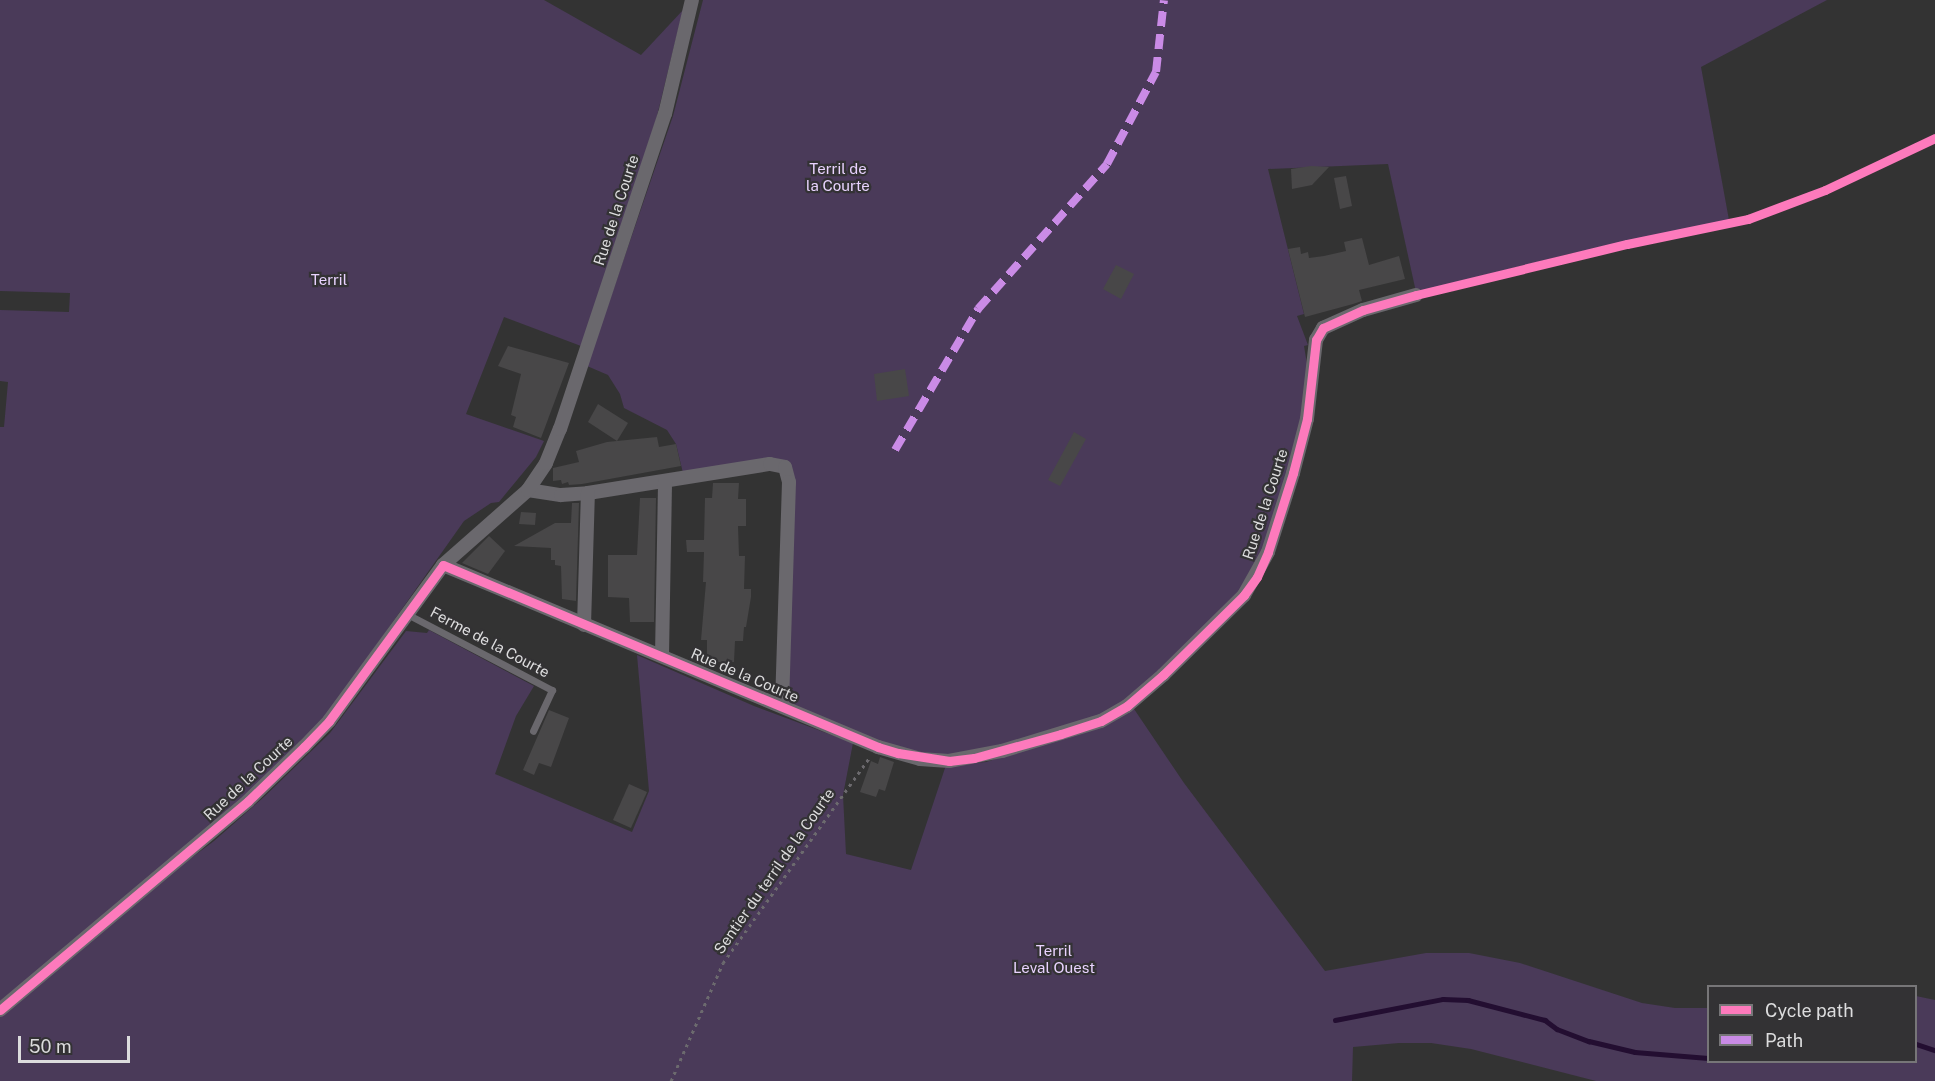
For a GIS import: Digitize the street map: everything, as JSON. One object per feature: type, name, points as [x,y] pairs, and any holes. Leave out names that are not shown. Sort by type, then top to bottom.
[{"type":"street","name":"Rue de la Courte","points":[[0,1010],[248,801],[304,747],[329,721],[443,565],[491,520],[528,490],[546,463],[571,398],[665,114],[692,0]]},
{"type":"street","name":"Rue de la Courte","points":[[443,565],[878,747],[920,759],[949,761],[974,758],[1101,721],[1127,706],[1163,675],[1244,595],[1257,577],[1268,552],[1293,473],[1307,419],[1316,340],[1323,328],[1363,310],[1416,295]]},
{"type":"street","name":"Rue de la Courte","points":[[528,490],[561,495],[588,493],[770,464],[785,467],[788,472],[782,706]]},
{"type":"street","points":[[662,656],[665,481]]},
{"type":"street","points":[[584,625],[588,493]]},
{"type":"lane","name":"Ferme de la Courte","points":[[407,614],[552,690],[532,731]]},
{"type":"green space","name":"Terril","points":[[0,0],[544,0],[641,55],[683,10],[656,120],[581,346],[504,317],[466,414],[544,441],[536,457],[499,502],[491,503],[464,521],[327,715],[248,793],[0,1002],[0,427],[4,427],[8,382],[0,381],[0,310],[69,312],[70,293],[0,291]]},
{"type":"green space","name":"Terril de la Courte","points":[[703,0],[1827,0],[1701,67],[1729,220],[1569,254],[1416,292],[1388,164],[1268,169],[1304,314],[1297,316],[1308,345],[1304,346],[1307,364],[1305,412],[1264,553],[1247,586],[1147,682],[1109,712],[1039,737],[950,755],[922,754],[888,746],[786,704],[792,469],[683,473],[676,444],[667,430],[624,408],[620,394],[608,375],[587,366],[673,116]]},
{"type":"green space","name":"Terril Leval Ouest","points":[[429,630],[534,686],[516,716],[495,774],[632,832],[649,791],[637,655],[754,706],[853,743],[843,795],[846,854],[911,870],[946,765],[986,762],[1101,726],[1132,706],[1184,783],[1325,971],[1426,953],[1469,953],[1520,963],[1642,1003],[1675,1008],[1707,1008],[1707,1063],[1917,1063],[1917,996],[1935,1000],[1935,1081],[1596,1081],[1471,1049],[1431,1043],[1399,1043],[1353,1047],[1352,1081],[0,1081],[0,1017],[179,867],[214,841],[265,796],[330,733],[406,631],[427,633]]},
{"type":"building","points":[[1311,166],[1329,167],[1312,185],[1292,189],[1291,169]]},
{"type":"building","points":[[1346,176],[1352,206],[1340,209],[1334,178]]},
{"type":"building","points":[[1362,238],[1369,265],[1399,256],[1405,279],[1359,290],[1362,301],[1305,317],[1288,249],[1300,247],[1301,254],[1308,252],[1309,258],[1324,256],[1346,251],[1344,242]]},
{"type":"building","points":[[1116,265],[1134,274],[1121,299],[1103,289]]},
{"type":"building","points":[[508,346],[569,363],[541,438],[513,427],[516,417],[511,415],[521,374],[498,366]]},
{"type":"building","points":[[905,369],[909,396],[877,401],[874,374]]},
{"type":"building","points":[[598,404],[628,423],[617,441],[588,422]]},
{"type":"building","points":[[1074,432],[1086,439],[1060,486],[1048,480]]},
{"type":"building","points":[[657,437],[659,447],[676,444],[681,466],[582,484],[569,485],[568,482],[562,484],[561,480],[553,481],[553,468],[579,462],[576,451],[607,442]]},
{"type":"building","points":[[713,483],[739,483],[738,499],[746,499],[746,526],[738,526],[739,556],[745,556],[744,589],[751,589],[751,597],[743,641],[735,641],[734,662],[707,662],[707,640],[701,640],[706,582],[703,582],[704,552],[687,552],[686,540],[704,540],[705,498],[712,498]]},
{"type":"building","points":[[640,498],[656,498],[654,622],[630,622],[629,598],[608,597],[608,555],[637,555]]},
{"type":"building","points":[[572,503],[579,503],[576,601],[562,599],[561,566],[555,565],[555,560],[551,560],[551,548],[514,546],[555,523],[571,523]]},
{"type":"building","points":[[521,512],[536,513],[535,525],[519,524]]},
{"type":"building","points":[[489,536],[505,551],[488,574],[462,563]]},
{"type":"building","points":[[549,710],[569,718],[551,767],[539,763],[534,775],[523,770]]},
{"type":"building","points":[[880,757],[894,762],[885,791],[879,789],[876,797],[860,792],[871,761],[878,764]]},
{"type":"building","points":[[629,784],[647,792],[631,828],[613,820]]},
{"type":"waterway","points":[[1335,1020],[1443,999],[1468,1000],[1545,1020],[1557,1029],[1589,1041],[1635,1052],[1707,1058]]},
{"type":"waterway","points":[[1917,1044],[1935,1050]]},
{"type":"marked path","points":[[895,450],[978,309],[1107,164],[1156,72],[1164,0]]},
{"type":"cycle path","points":[[0,1010],[248,801],[304,747],[329,721],[443,565],[878,747],[898,753],[949,761],[974,758],[1061,734],[1101,721],[1127,706],[1163,675],[1244,595],[1257,577],[1268,552],[1293,473],[1307,419],[1316,340],[1323,328],[1363,310],[1416,295],[1627,244],[1748,219],[1825,190],[1935,138]]}]
